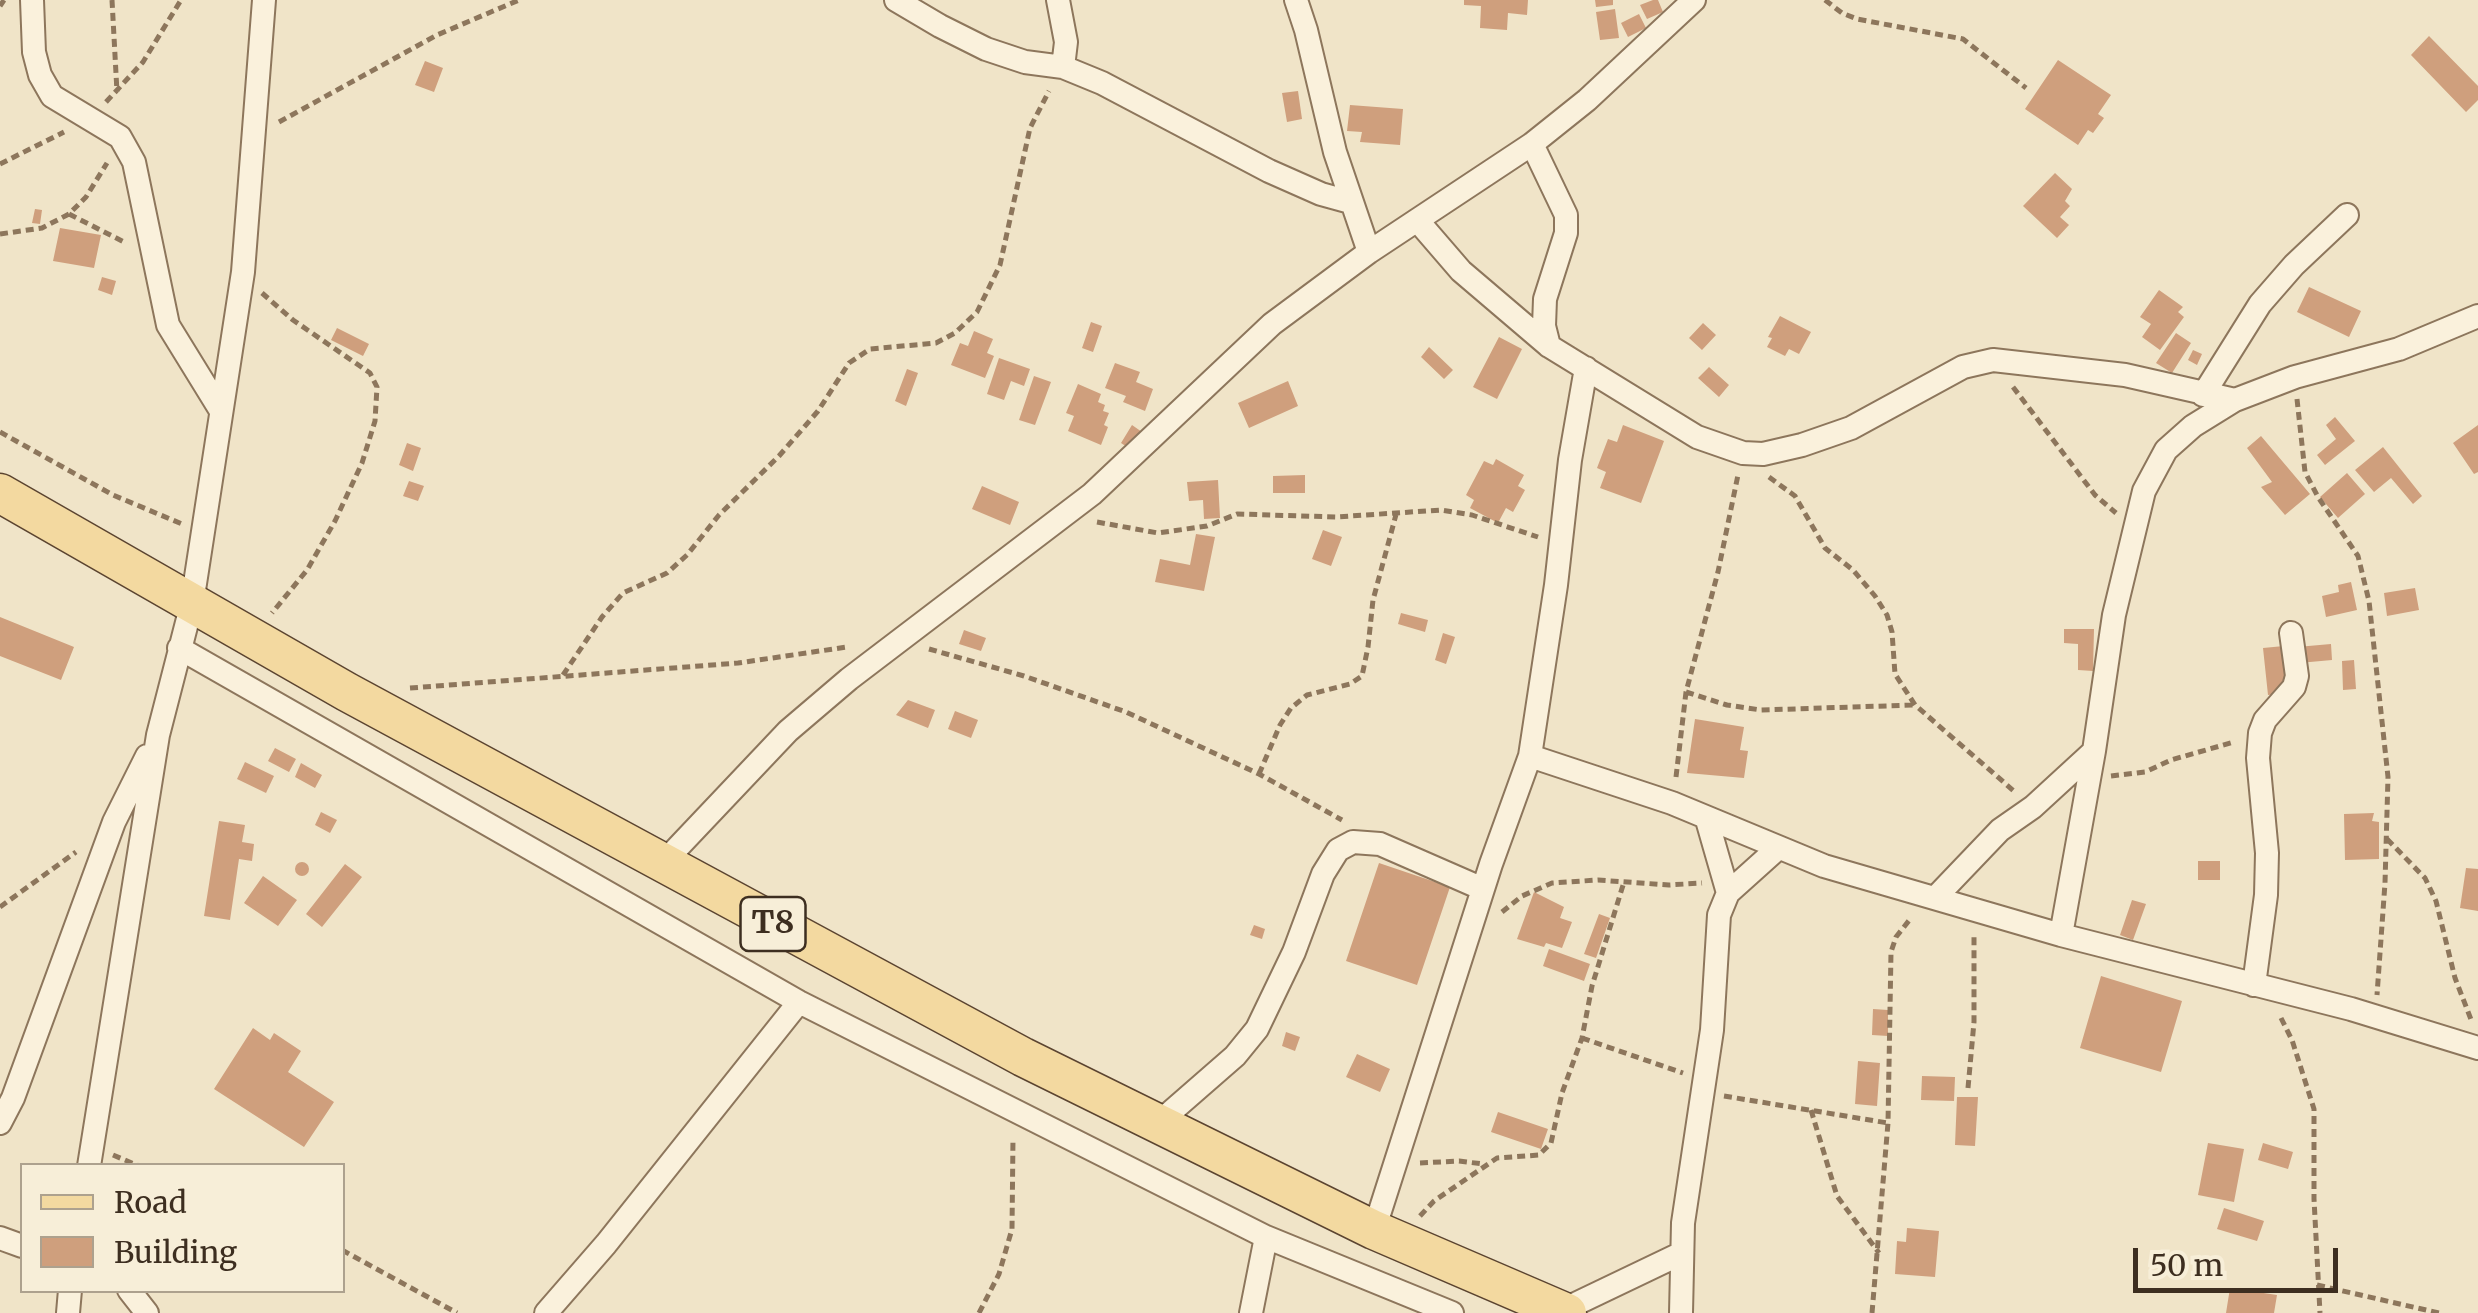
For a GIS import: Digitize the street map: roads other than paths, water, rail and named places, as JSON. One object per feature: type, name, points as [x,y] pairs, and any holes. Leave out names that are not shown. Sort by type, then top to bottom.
[{"type":"main road","name":"T8","points":[[0,493],[251,638],[1022,1057],[1386,1236],[1564,1312]]},
{"type":"street","points":[[32,0],[34,52],[40,75],[52,96],[120,137],[134,162],[168,325],[221,411]]},
{"type":"street","points":[[89,1163],[158,735],[192,603],[203,533],[242,272],[264,0]]},
{"type":"street","points":[[896,0],[986,49],[1025,62],[1062,67],[1116,90],[1284,178],[1350,202]]},
{"type":"street","points":[[1058,0],[1066,42],[1062,67]]},
{"type":"street","points":[[1296,0],[1350,202],[1370,252]]},
{"type":"street","points":[[663,864],[788,732],[849,679],[1064,516],[1149,443],[1272,324],[1370,252],[1532,144],[1600,88],[1694,0]]},
{"type":"street","points":[[1532,144],[1566,215],[1566,233],[1545,299],[1548,346]]},
{"type":"street","points":[[2203,395],[2260,304],[2347,215]]},
{"type":"street","points":[[1418,220],[1462,271],[1548,346],[1697,437],[1742,456],[1802,446],[1851,428],[1963,367],[1994,360],[2125,375],[2235,400]]},
{"type":"street","points":[[2061,936],[2114,615],[2144,491],[2166,450],[2193,426],[2235,400],[2295,376],[2399,350],[2478,316]]},
{"type":"street","points":[[1386,1236],[1396,1164],[1483,889],[1530,756],[1586,368]]},
{"type":"street","points":[[2260,986],[2266,881],[2258,758],[2260,733],[2294,687],[2297,676],[2291,634]]},
{"type":"street","points":[[179,648],[799,1002],[1266,1238],[1452,1313]]},
{"type":"street","points":[[0,1123],[13,1098],[114,822],[158,735]]},
{"type":"street","points":[[1935,898],[2000,830],[2094,751]]},
{"type":"street","points":[[1530,756],[1672,803],[1777,849],[1967,908],[2061,936],[2375,1016],[2478,1048]]},
{"type":"street","points":[[1680,1313],[1680,1254],[1705,1086],[1719,916],[1727,887],[1707,820]]},
{"type":"street","points":[[1156,1124],[1235,1056],[1257,1030],[1294,952],[1323,874],[1338,850],[1354,842],[1380,844],[1483,889]]},
{"type":"street","points":[[1727,887],[1777,849]]},
{"type":"street","points":[[546,1313],[606,1244],[799,1002]]},
{"type":"street","points":[[1250,1313],[1266,1238]]},
{"type":"street","points":[[1564,1312],[1680,1254]]},
{"type":"street","points":[[130,1293],[147,1313]]}]
